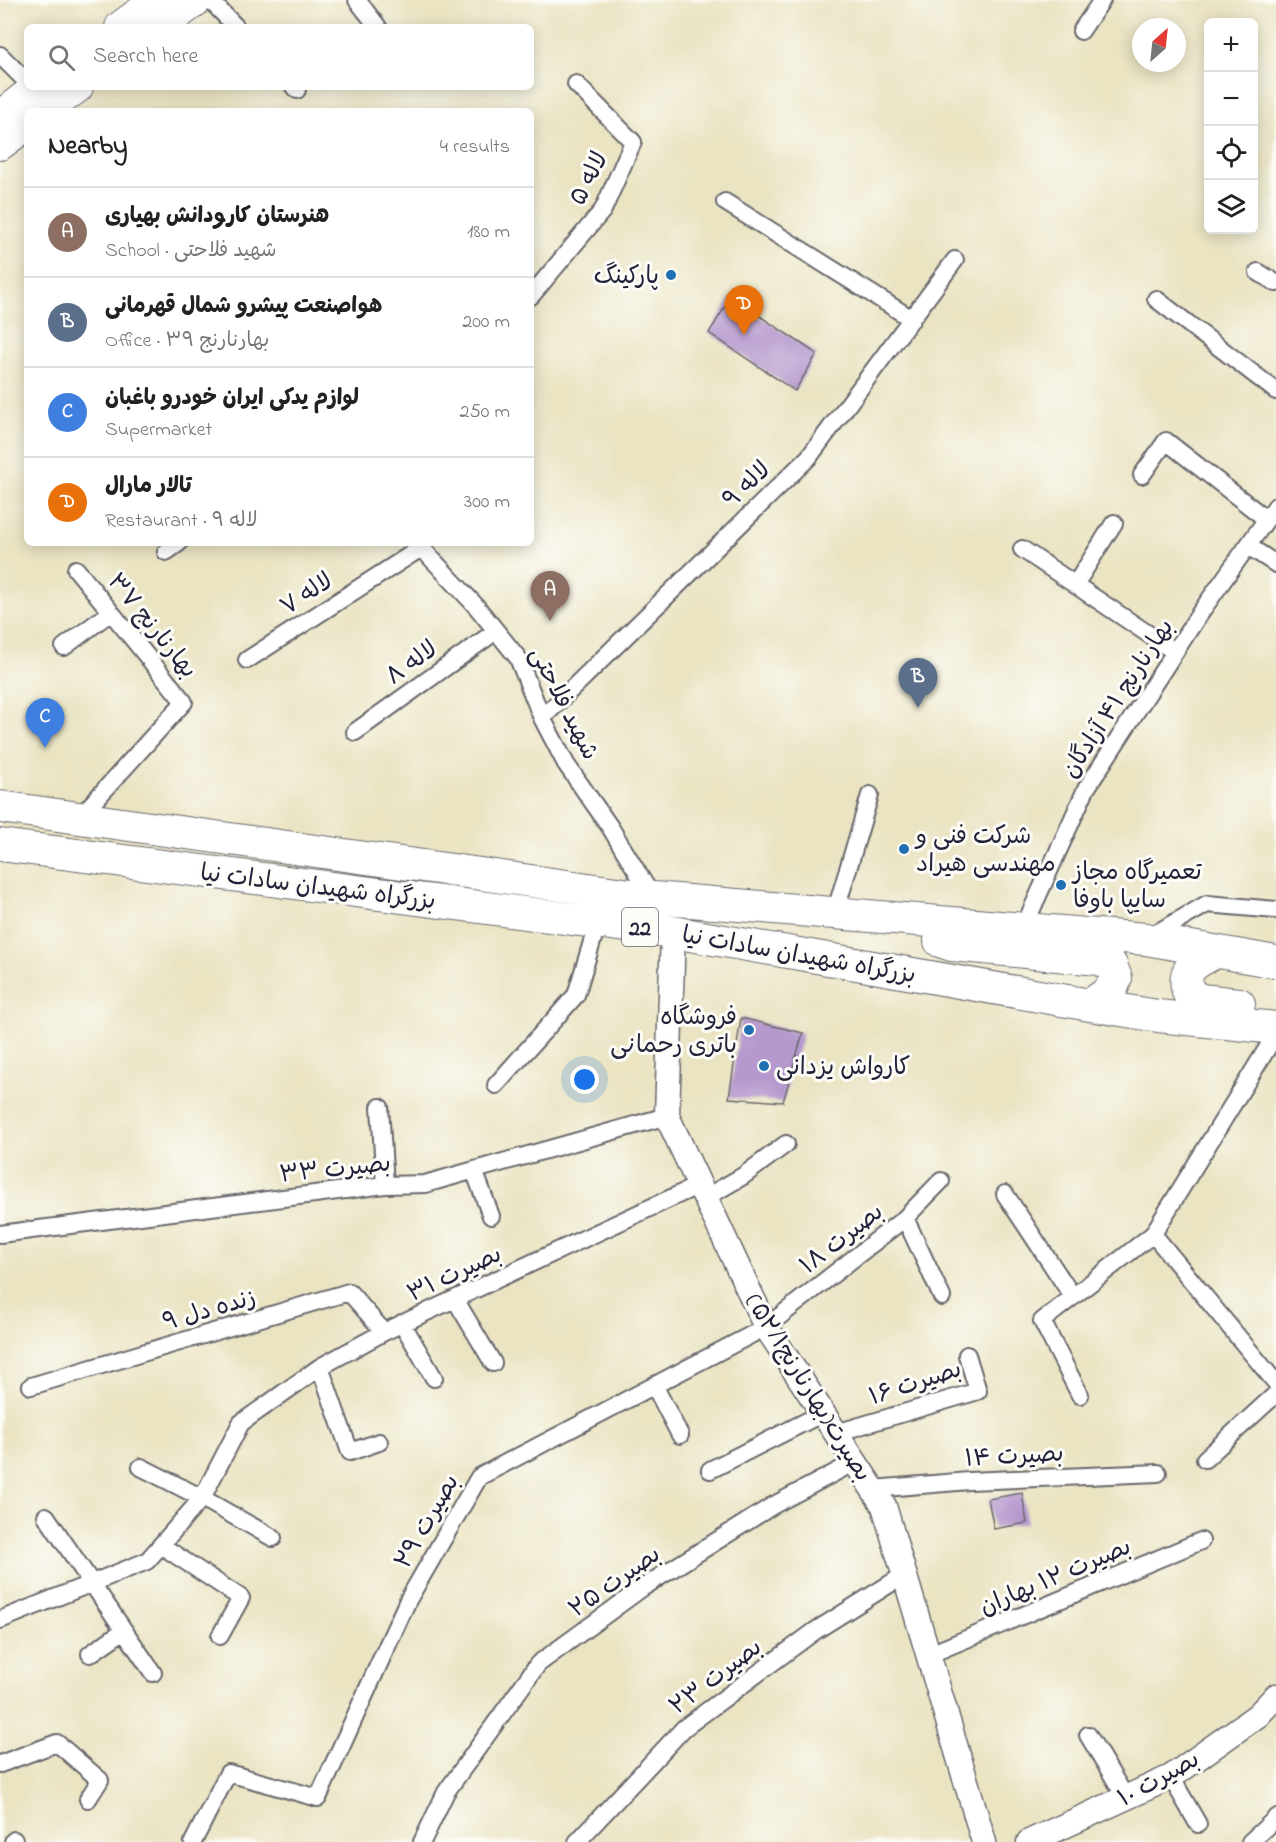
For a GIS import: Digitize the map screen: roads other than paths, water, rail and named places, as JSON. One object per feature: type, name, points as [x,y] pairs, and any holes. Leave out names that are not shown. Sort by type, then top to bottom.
[{"type":"highway","points":[[133,24],[174,14]]},
{"type":"highway","points":[[0,117],[68,90]]},
{"type":"highway","points":[[0,144],[24,116]]},
{"type":"highway","name":"بزرگراه شهیدان سادات نیا","points":[[0,807],[653,898],[1146,939],[1276,962]]},
{"type":"highway","name":"بزرگراه شهیدان سادات نیا","points":[[0,845],[673,932],[1158,1016],[1276,1028]]},
{"type":"highway","points":[[835,913],[952,945],[1098,959],[1111,965],[1116,978],[1107,993],[1090,1005]]},
{"type":"highway","points":[[1216,952],[1196,963],[1188,972],[1185,981],[1188,992],[1200,1000],[1276,1008]]},
{"type":"street","points":[[210,0],[233,24]]},
{"type":"street","points":[[357,0],[376,24]]},
{"type":"street","points":[[1081,31],[1102,0]]},
{"type":"street","points":[[0,55],[24,83]]},
{"type":"street","name":"لاله ۵","points":[[534,292],[603,210],[633,142],[576,84]]},
{"type":"street","points":[[725,202],[912,319]]},
{"type":"street","name":"لاله ۹","points":[[542,718],[809,457],[956,260]]},
{"type":"street","points":[[1258,272],[1276,283]]},
{"type":"street","points":[[1156,299],[1276,391]]},
{"type":"street","points":[[1142,475],[1166,441],[1271,512]]},
{"type":"street","name":"بهارنارنج ۴۱ آزادگان","points":[[1023,929],[1086,789],[1174,652],[1271,512]]},
{"type":"street","points":[[1075,585],[1114,524]]},
{"type":"street","name":"لاله ۷","points":[[247,660],[419,546]]},
{"type":"street","name":"شهید فلاحتی","points":[[422,546],[476,606],[518,658],[542,718],[566,764],[610,827],[653,898]]},
{"type":"street","points":[[1248,546],[1276,564]]},
{"type":"street","points":[[1022,549],[1174,652]]},
{"type":"street","name":"بهارنارنج ۳۷","points":[[76,569],[184,702],[79,818]]},
{"type":"street","points":[[64,647],[111,612]]},
{"type":"street","name":"لاله ۸","points":[[355,732],[495,631]]},
{"type":"street","points":[[835,913],[870,795]]},
{"type":"street","points":[[1146,939],[1208,904],[1276,910]]},
{"type":"street","points":[[496,1085],[576,995],[598,922]]},
{"type":"street","name":"بصیرت(بهارنارنج۵۲/۱)","points":[[673,932],[667,1116],[766,1327],[884,1506],[984,1842]]},
{"type":"street","points":[[1080,1395],[1042,1321],[1153,1234],[1276,1034]]},
{"type":"street","points":[[380,1107],[385,1185]]},
{"type":"street","name":"بصیرت ۳۳","points":[[0,1234],[385,1185],[425,1184],[667,1116]]},
{"type":"street","name":"بصیرت ۳۱","points":[[202,1498],[241,1423],[320,1367],[384,1332],[455,1299],[743,1176],[786,1144]]},
{"type":"street","points":[[474,1170],[490,1216]]},
{"type":"street","name":"بصیرت ۱۸","points":[[766,1327],[905,1218],[941,1181]]},
{"type":"street","points":[[1005,1194],[1073,1297]]},
{"type":"street","points":[[905,1218],[942,1297]]},
{"type":"street","points":[[1153,1234],[1276,1383]]},
{"type":"street","name":"زنده دل ۹","points":[[32,1386],[349,1292],[384,1332]]},
{"type":"street","points":[[455,1299],[493,1363]]},
{"type":"street","points":[[402,1323],[434,1378]]},
{"type":"street","name":"بصیرت ۲۹","points":[[194,1842],[228,1773],[318,1798],[408,1600],[479,1477],[766,1327]]},
{"type":"street","name":"بصیرت ۱۶","points":[[829,1423],[978,1391],[967,1355]]},
{"type":"street","points":[[320,1367],[350,1452],[379,1442]]},
{"type":"street","points":[[654,1385],[680,1435]]},
{"type":"street","points":[[1205,1459],[1276,1394]]},
{"type":"street","points":[[710,1470],[829,1423]]},
{"type":"street","name":"بصیرت ۲۵","points":[[422,1842],[446,1792],[538,1664],[642,1588],[772,1506],[855,1462]]},
{"type":"street","points":[[141,1467],[273,1538]]},
{"type":"street","name":"بصیرت ۱۴","points":[[873,1489],[994,1486],[1158,1473]]},
{"type":"street","points":[[0,1620],[147,1561],[202,1498]]},
{"type":"street","points":[[46,1516],[90,1584],[153,1673]]},
{"type":"street","name":"بصیرت ۱۲ بهاران","points":[[928,1655],[1201,1541]]},
{"type":"street","points":[[162,1546],[241,1598],[220,1636]]},
{"type":"street","name":"بصیرت ۲۳","points":[[577,1842],[684,1728],[815,1631],[904,1575]]},
{"type":"street","points":[[90,1654],[123,1631]]},
{"type":"street","name":"بصیرت ۱۰","points":[[1029,1842],[1171,1778],[1258,1715],[1276,1696]]},
{"type":"street","points":[[1088,1735],[1126,1798]]},
{"type":"street","points":[[0,1764],[57,1743],[100,1780],[88,1799]]},
{"type":"street","points":[[1171,1778],[1198,1824]]},
{"type":"street","points":[[1250,1842],[1276,1818]]},
{"type":"place","name":"پارکینگ","points":[[671,275]]},
{"type":"place","name":"تالار مارال","points":[[744,335]]},
{"type":"place","name":"هنرستان کارودانش بهیاری","points":[[550,621]]},
{"type":"place","name":"هواصنعت پیشرو شمال قهرمانی","points":[[918,708]]},
{"type":"place","name":"لوازم یدکی ایران خودرو باغبان","points":[[45,748]]},
{"type":"place","name":"شرکت فنی و مهندسی هیراد","points":[[904,849]]},
{"type":"place","name":"تعمیرگاه مجاز سایپا باوفا","points":[[1061,885]]},
{"type":"place","name":"فروشگاه باتری رحمانی","points":[[749,1030]]},
{"type":"place","name":"کارواش یزدانی","points":[[764,1066]]}]
